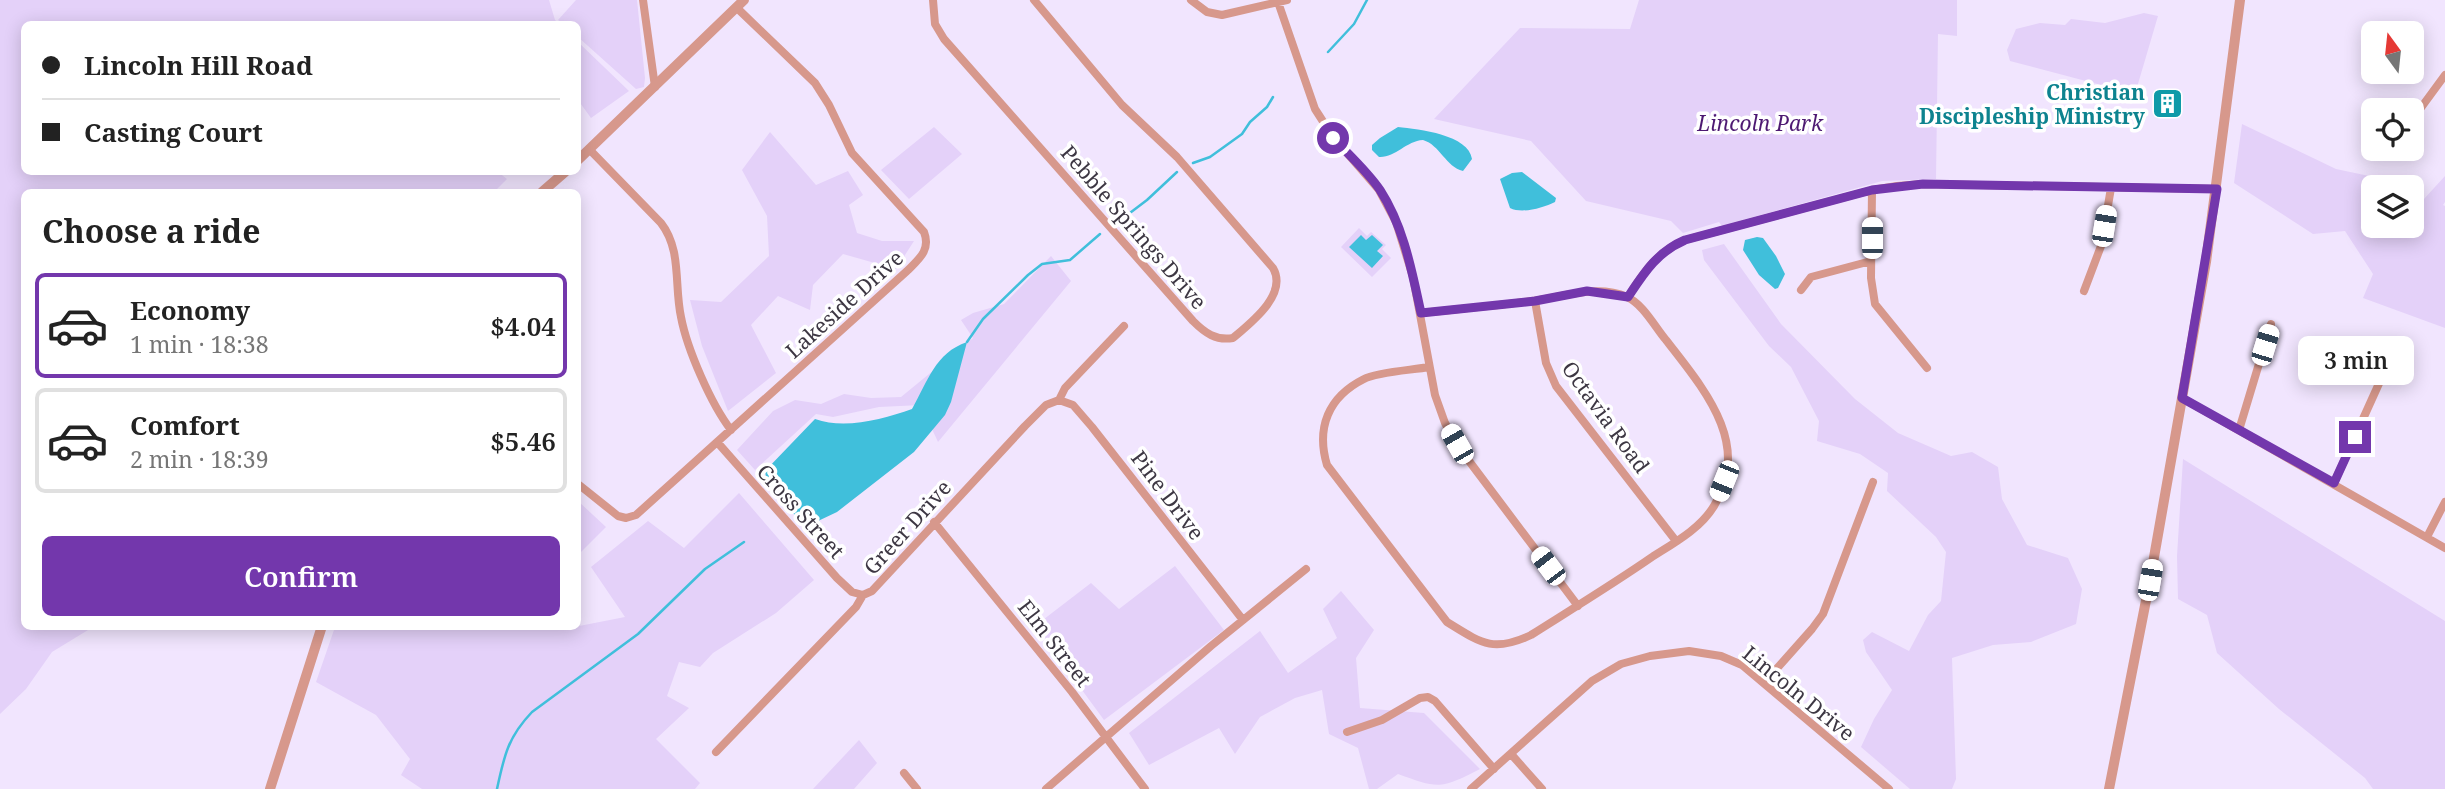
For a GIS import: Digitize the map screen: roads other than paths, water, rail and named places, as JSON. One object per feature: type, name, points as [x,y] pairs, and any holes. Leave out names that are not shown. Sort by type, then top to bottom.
[{"type":"street","points":[[643,0],[655,87]]},
{"type":"street","name":"Pebble Springs Drive","points":[[933,0],[935,24],[944,39],[1193,321],[1203,331],[1217,338],[1233,338],[1274,295],[1278,279],[1273,268],[1177,158],[1122,105],[1034,0]]},
{"type":"street","points":[[1191,0],[1207,12],[1222,15],[1283,1],[1315,109],[1333,138],[1379,190],[1406,248],[1421,313],[1435,396],[1445,423],[1457,444],[1577,606]]},
{"type":"street","points":[[2109,789],[2182,398],[2217,189],[2240,0]]},
{"type":"street","points":[[581,157],[741,4]]},
{"type":"street","name":"Lakeside Drive","points":[[581,486],[618,516],[632,517],[718,443],[923,254],[926,241],[920,227],[852,153],[815,83],[741,4]]},
{"type":"street","points":[[2424,104],[2445,75]]},
{"type":"street","points":[[589,149],[661,223],[669,235],[675,251],[684,333],[720,415],[731,430]]},
{"type":"street","points":[[545,189],[562,175]]},
{"type":"street","points":[[1628,297],[1647,267],[1672,245],[1872,190],[1923,184],[2217,189]]},
{"type":"street","points":[[2084,291],[2101,246],[2111,188]]},
{"type":"street","points":[[1872,190],[1871,261],[1875,304],[1927,368]]},
{"type":"street","points":[[1801,290],[1811,277],[1871,261]]},
{"type":"street","points":[[1421,313],[1535,301],[1587,291],[1628,297],[1641,309],[1702,387],[1721,419],[1728,457],[1724,481],[1714,506],[1700,523],[1676,541],[1531,635],[1512,644],[1489,645],[1468,635],[1447,622],[1327,466],[1322,449],[1324,426],[1330,407],[1347,390],[1366,377],[1429,368]]},
{"type":"street","name":"Octavia Road","points":[[1535,301],[1546,363],[1556,386],[1676,541]]},
{"type":"street","points":[[2239,430],[2271,324]]},
{"type":"street","name":"Greer Drive","points":[[716,752],[856,607],[863,595],[872,591],[1032,419],[1046,405],[1059,400],[1065,388],[1124,326]]},
{"type":"street","points":[[2334,483],[2386,368]]},
{"type":"street","points":[[2182,398],[2445,548]]},
{"type":"street","name":"Pine Drive","points":[[1059,400],[1073,405],[1092,427],[1243,620]]},
{"type":"street","name":"Cross Street","points":[[718,443],[837,578],[852,592],[863,595]]},
{"type":"street","points":[[1765,683],[1823,614],[1872,482]]},
{"type":"street","points":[[2427,537],[2445,502]]},
{"type":"street","name":"Elm Street","points":[[934,522],[991,590],[1145,789]]},
{"type":"street","points":[[1046,789],[1306,569]]},
{"type":"street","points":[[270,789],[322,630]]},
{"type":"street","name":"Lincoln Drive","points":[[1471,789],[1600,675],[1633,660],[1683,652],[1703,652],[1729,659],[1765,683],[1889,789]]},
{"type":"street","points":[[1347,732],[1382,720],[1420,698],[1428,697],[1435,701],[1494,769]]},
{"type":"street","points":[[1511,754],[1542,789]]},
{"type":"street","points":[[904,773],[917,789]]},
{"type":"water","points":[[1398,127],[1453,139],[1469,151],[1472,159],[1463,171],[1457,169],[1434,146],[1423,140],[1411,143],[1385,157],[1379,157],[1372,150],[1372,145]]},
{"type":"water","points":[[1522,172],[1556,198],[1555,202],[1532,210],[1510,208],[1500,179]]},
{"type":"water","points":[[1361,235],[1366,240],[1372,235],[1383,245],[1377,251],[1383,256],[1372,268],[1349,247]]},
{"type":"water","points":[[1763,238],[1785,274],[1778,288],[1775,289],[1759,275],[1743,250],[1745,240]]},
{"type":"water","points":[[967,342],[945,415],[914,452],[837,512],[818,521],[805,523],[774,494],[765,471],[815,419],[851,423],[912,409],[940,361],[947,353]]},
{"type":"waterway","points":[[1328,52],[1354,24],[1367,0]]},
{"type":"waterway","points":[[1193,163],[1210,157],[1242,134],[1273,97]]},
{"type":"waterway","points":[[1118,222],[1177,172]]},
{"type":"waterway","points":[[967,342],[983,319],[1028,275],[1042,264],[1070,260],[1100,234]]},
{"type":"waterway","points":[[497,789],[508,748],[517,730],[532,712],[638,634],[705,569],[744,542]]},
{"type":"place","name":"Christian Discipleship Ministry","points":[[2168,104]]},
{"type":"park label","name":"Lincoln Park","points":[[1760,123]]}]
